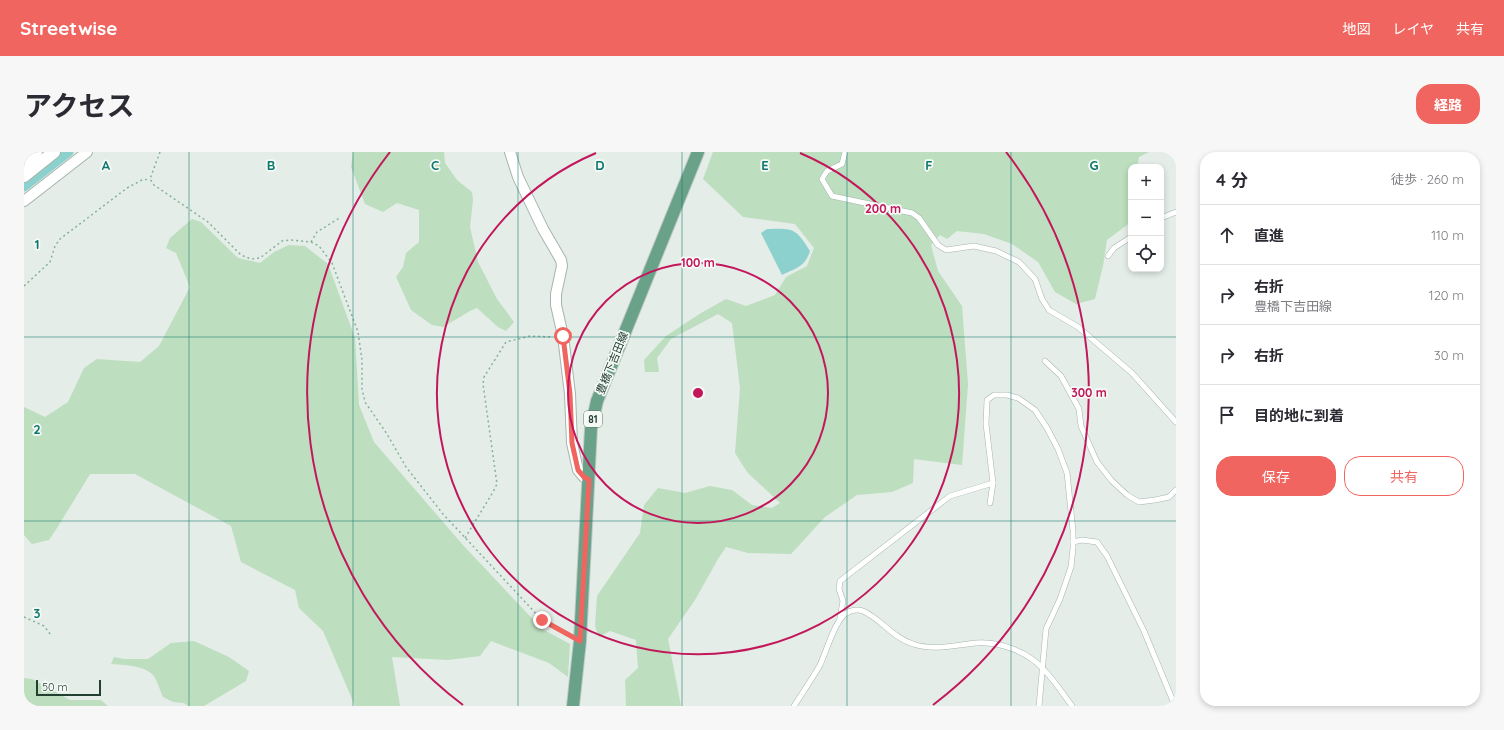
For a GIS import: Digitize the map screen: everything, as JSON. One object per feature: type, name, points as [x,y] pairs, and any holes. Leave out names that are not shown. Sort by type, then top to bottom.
[{"type":"main road","name":"豊橋下吉田線","points":[[573,706],[580,641],[591,428],[597,401],[698,152]]},
{"type":"street","points":[[24,165],[38,152]]},
{"type":"street","points":[[24,176],[54,152]]},
{"type":"street","points":[[24,201],[87,152]]},
{"type":"street","points":[[510,152],[524,190],[543,229],[561,260],[562,266],[556,294],[556,305],[563,336],[570,394],[572,443],[578,470],[589,480]]},
{"type":"lane","points":[[845,152],[842,164],[828,171],[822,179],[832,196],[912,213],[919,218],[938,245],[946,250],[974,246],[996,251],[1019,262],[1035,279],[1042,299],[1049,310],[1078,326],[1132,372],[1176,422]]},
{"type":"lane","points":[[1164,217],[1176,212]]},
{"type":"lane","points":[[1108,256],[1114,248],[1128,239]]},
{"type":"lane","points":[[1045,361],[1061,376],[1079,409],[1081,426],[1097,462],[1112,482],[1127,495],[1139,502],[1169,497],[1176,490]]},
{"type":"lane","points":[[990,503],[993,483],[986,424],[987,400],[994,394],[1007,395],[1018,398],[1034,410],[1047,428],[1058,449],[1066,473],[1073,542],[1071,567],[1060,599],[1046,629],[1044,668],[1039,706]]},
{"type":"lane","points":[[794,706],[819,665],[840,619],[843,601],[839,589],[840,581],[950,496],[993,483]]},
{"type":"lane","points":[[1073,542],[1082,540],[1097,542],[1107,556],[1144,631],[1175,706]]},
{"type":"lane","points":[[840,619],[846,613],[854,610],[862,611],[898,637],[911,644],[922,647],[937,648],[978,643],[993,643],[1011,648],[1044,668],[1072,706]]},
{"type":"path","points":[[150,179],[160,152]]},
{"type":"path","points":[[150,179],[154,185],[208,222],[241,255],[251,259],[260,258],[282,241],[291,240],[311,242],[319,246],[332,263],[358,332],[362,360],[362,389],[365,402],[387,434],[406,467],[443,514],[542,620],[580,641]]},
{"type":"path","points":[[24,286],[50,262],[55,246],[60,239],[127,188],[142,180],[150,179]]},
{"type":"path","points":[[311,242],[317,232],[341,216]]},
{"type":"path","points":[[465,538],[497,484],[483,384],[484,377],[506,342],[530,336],[550,338],[563,336]]},
{"type":"path","points":[[24,617],[44,626],[51,635]]},
{"type":"green space","points":[[353,152],[444,152],[445,163],[457,180],[472,192],[473,200],[470,227],[478,262],[497,299],[514,322],[506,331],[498,327],[477,308],[443,327],[432,325],[411,310],[396,277],[403,267],[406,253],[419,242],[419,210],[397,203],[383,212],[365,204],[351,167]]},
{"type":"green space","points":[[713,152],[1149,152],[1139,157],[1138,164],[1128,164],[1128,224],[1107,240],[1103,266],[1095,299],[1076,304],[1055,292],[1038,262],[1012,244],[984,234],[957,231],[947,239],[940,235],[931,245],[938,271],[962,306],[968,384],[962,465],[914,459],[913,483],[892,492],[857,495],[825,517],[791,554],[748,553],[726,547],[695,600],[668,639],[681,706],[626,706],[625,680],[638,668],[636,640],[610,631],[599,637],[595,626],[597,596],[640,533],[644,505],[658,488],[685,493],[710,486],[732,490],[752,505],[772,508],[780,503],[747,472],[735,453],[740,388],[732,323],[718,314],[671,339],[657,358],[659,372],[645,372],[644,360],[666,336],[701,313],[726,299],[746,306],[775,295],[786,277],[807,266],[814,248],[795,224],[743,217],[703,179]]},
{"type":"green space","points":[[192,219],[201,222],[238,258],[260,263],[274,252],[289,245],[305,246],[328,264],[355,338],[359,405],[374,442],[462,544],[542,629],[570,644],[568,677],[549,663],[491,641],[480,656],[448,660],[392,657],[400,706],[355,706],[323,631],[299,608],[295,590],[241,562],[231,526],[135,474],[90,474],[49,540],[32,544],[24,535],[24,407],[45,417],[68,402],[84,368],[97,359],[140,362],[159,346],[190,287],[176,253],[166,248],[170,238]]},
{"type":"green space","points":[[194,641],[229,657],[249,671],[246,681],[204,706],[188,706],[184,703],[173,702],[163,697],[155,678],[148,671],[133,666],[111,664],[114,657],[124,659],[148,659],[171,643]]},
{"type":"green space","points":[[24,678],[32,679],[70,700],[101,700],[108,706],[24,706]]},
{"type":"water","points":[[767,229],[788,229],[797,234],[810,251],[803,264],[782,275],[761,233]]},
{"type":"waterway","points":[[24,187],[69,152]]},
{"type":"route","points":[[542,620],[580,641],[589,480],[578,470],[572,443],[570,394],[563,336]]}]
